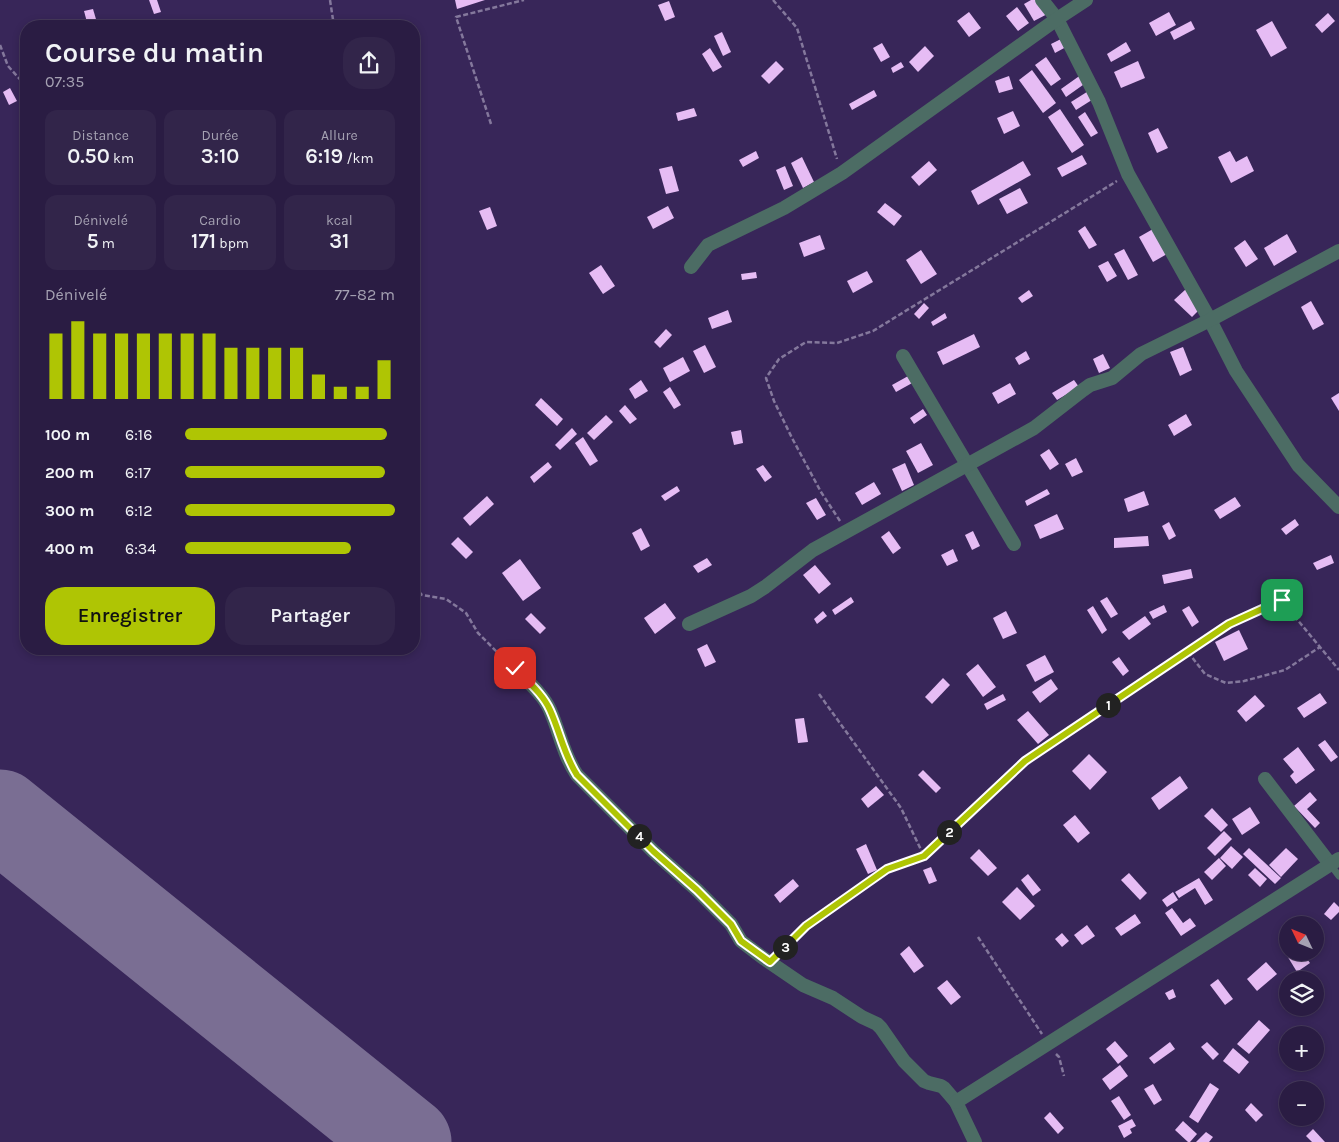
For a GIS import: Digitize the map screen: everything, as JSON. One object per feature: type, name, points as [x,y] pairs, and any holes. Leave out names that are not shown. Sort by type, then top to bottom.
[{"type":"street","points":[[1042,0],[1057,19],[1099,102],[1128,174],[1210,320],[1236,371],[1291,456],[1339,507]]},
{"type":"street","points":[[691,266],[708,245],[784,208],[842,173],[1086,0]]},
{"type":"street","points":[[689,624],[751,596],[813,550],[1034,428],[1090,385],[1112,378],[1141,354],[1338,254]]},
{"type":"street","points":[[903,356],[1014,544]]},
{"type":"street","points":[[515,668],[544,700],[550,710],[569,763],[577,775],[653,851],[697,890],[731,924],[741,941],[803,984],[833,998],[881,1028],[904,1061],[924,1081],[941,1086],[956,1102],[975,1142]]},
{"type":"street","points":[[956,1102],[1335,862],[1265,779]]},
{"type":"lane","points":[[1335,862],[1339,876]]},
{"type":"path","points":[[330,0],[333,20]]},
{"type":"path","points":[[490,124],[456,17],[524,0]]},
{"type":"path","points":[[773,0],[797,28],[842,173]]},
{"type":"path","points":[[0,45],[8,66],[20,79]]},
{"type":"path","points":[[847,531],[821,492],[774,401],[766,378],[779,359],[806,342],[837,343],[873,331],[1128,174]]},
{"type":"path","points":[[420,593],[422,595],[446,599],[466,614],[478,633],[515,668]]},
{"type":"path","points":[[770,962],[806,926],[887,869],[924,856],[1025,761],[1229,624],[1282,600],[1339,670]]},
{"type":"path","points":[[1188,652],[1205,674],[1226,683],[1244,681],[1285,670],[1320,647]]},
{"type":"path","points":[[819,694],[901,808],[924,856]]},
{"type":"path","points":[[978,937],[1059,1058],[1064,1076]]},
{"type":"building","points":[[149,0],[157,0],[161,12],[154,14]]},
{"type":"building","points":[[455,0],[485,0],[457,9]]},
{"type":"building","points":[[1031,0],[1046,0],[1053,11],[1034,21],[1024,4]]},
{"type":"building","points":[[669,1],[675,17],[665,21],[658,5]]},
{"type":"building","points":[[1017,7],[1029,23],[1018,31],[1006,16]]},
{"type":"building","points":[[93,9],[96,20],[86,20],[84,11]]},
{"type":"building","points":[[969,12],[981,28],[969,37],[957,21]]},
{"type":"building","points":[[1169,12],[1176,25],[1156,36],[1149,23]]},
{"type":"building","points":[[1328,13],[1335,21],[1322,33],[1315,25]]},
{"type":"building","points":[[1191,21],[1195,29],[1174,40],[1170,32]]},
{"type":"building","points":[[1272,21],[1287,48],[1271,57],[1256,30]]},
{"type":"building","points":[[722,32],[731,52],[723,56],[714,36]]},
{"type":"building","points":[[1061,39],[1066,47],[1055,53],[1051,44]]},
{"type":"building","points":[[1126,42],[1131,51],[1111,62],[1107,54]]},
{"type":"building","points":[[882,43],[890,57],[881,62],[873,48]]},
{"type":"building","points":[[925,46],[934,56],[918,72],[909,62]]},
{"type":"building","points":[[710,48],[722,67],[713,72],[702,54]]},
{"type":"building","points":[[1046,57],[1061,79],[1051,86],[1035,65]]},
{"type":"building","points":[[776,61],[784,69],[769,84],[761,76]]},
{"type":"building","points":[[1138,61],[1145,78],[1121,88],[1114,72]]},
{"type":"building","points":[[901,62],[904,67],[893,73],[891,68]]},
{"type":"building","points":[[1032,70],[1056,103],[1043,113],[1019,80]]},
{"type":"building","points":[[1085,72],[1090,80],[1066,97],[1061,89]]},
{"type":"building","points":[[1009,76],[1013,89],[999,93],[995,81]]},
{"type":"building","points":[[10,88],[17,101],[9,105],[3,92]]},
{"type":"building","points":[[874,90],[877,96],[852,110],[849,104]]},
{"type":"building","points":[[1090,90],[1095,98],[1076,110],[1071,102]]},
{"type":"building","points":[[694,108],[697,116],[678,121],[676,113]]},
{"type":"building","points":[[1060,109],[1084,145],[1072,153],[1048,117]]},
{"type":"building","points":[[1013,111],[1020,126],[1004,134],[997,118]]},
{"type":"building","points":[[1085,112],[1098,133],[1091,137],[1078,117]]},
{"type":"building","points":[[1158,128],[1168,148],[1157,153],[1148,133]]},
{"type":"building","points":[[756,151],[759,158],[743,167],[739,160]]},
{"type":"building","points":[[1230,151],[1236,162],[1247,156],[1254,171],[1231,183],[1218,157]]},
{"type":"building","points":[[1082,155],[1087,164],[1062,177],[1057,168]]},
{"type":"building","points":[[802,157],[814,182],[803,188],[791,163]]},
{"type":"building","points":[[929,161],[937,170],[919,186],[911,177]]},
{"type":"building","points":[[1023,161],[1031,175],[978,205],[971,191]]},
{"type":"building","points":[[672,166],[679,191],[666,194],[659,169]]},
{"type":"building","points":[[785,166],[793,186],[784,190],[776,170]]},
{"type":"building","points":[[1020,188],[1028,203],[1007,214],[999,199]]},
{"type":"building","points":[[885,203],[902,216],[894,226],[877,212]]},
{"type":"building","points":[[668,206],[674,218],[653,229],[647,217]]},
{"type":"building","points":[[490,207],[497,226],[487,230],[479,211]]},
{"type":"building","points":[[1085,226],[1097,245],[1089,249],[1078,231]]},
{"type":"building","points":[[1153,229],[1167,254],[1153,262],[1139,237]]},
{"type":"building","points":[[1287,234],[1297,252],[1274,266],[1264,248]]},
{"type":"building","points":[[820,235],[825,249],[804,257],[799,243]]},
{"type":"building","points":[[1245,240],[1258,259],[1246,267],[1234,248]]},
{"type":"building","points":[[1124,249],[1138,275],[1128,280],[1114,254]]},
{"type":"building","points":[[921,250],[937,274],[921,284],[906,260]]},
{"type":"building","points":[[1108,261],[1117,276],[1107,282],[1098,266]]},
{"type":"building","points":[[601,265],[615,286],[603,294],[589,273]]},
{"type":"building","points":[[867,271],[873,282],[853,293],[847,281]]},
{"type":"building","points":[[756,272],[757,278],[742,280],[741,274]]},
{"type":"building","points":[[1186,289],[1203,306],[1192,317],[1174,300]]},
{"type":"building","points":[[1029,290],[1033,296],[1022,303],[1018,298]]},
{"type":"building","points":[[1311,301],[1324,324],[1313,330],[1301,307]]},
{"type":"building","points":[[924,303],[929,308],[919,319],[914,314]]},
{"type":"building","points":[[728,310],[732,322],[712,329],[708,318]]},
{"type":"building","points":[[945,313],[947,318],[933,326],[931,322]]},
{"type":"building","points":[[666,329],[672,335],[660,348],[654,342]]},
{"type":"building","points":[[974,334],[980,347],[943,365],[937,352]]},
{"type":"building","points":[[705,345],[716,367],[704,373],[693,351]]},
{"type":"building","points":[[1183,347],[1192,370],[1180,376],[1170,352]]},
{"type":"building","points":[[1026,351],[1030,359],[1019,365],[1015,358]]},
{"type":"building","points":[[1103,354],[1110,368],[1099,373],[1093,359]]},
{"type":"building","points":[[683,357],[690,371],[670,382],[663,368]]},
{"type":"building","points":[[910,375],[914,382],[896,392],[892,385]]},
{"type":"building","points":[[641,380],[648,391],[635,399],[629,389]]},
{"type":"building","points":[[1074,380],[1079,387],[1057,400],[1052,393]]},
{"type":"building","points":[[1010,383],[1016,394],[998,404],[992,393]]},
{"type":"building","points":[[670,387],[681,405],[674,409],[663,392]]},
{"type":"building","points":[[1339,393],[1339,411],[1331,398]]},
{"type":"building","points":[[541,398],[563,419],[557,426],[535,405]]},
{"type":"building","points":[[625,405],[637,419],[630,424],[619,411]]},
{"type":"building","points":[[923,409],[927,415],[914,424],[910,418]]},
{"type":"building","points":[[1186,414],[1192,425],[1174,436],[1168,425]]},
{"type":"building","points":[[606,415],[613,422],[594,440],[587,433]]},
{"type":"building","points":[[572,428],[577,434],[560,450],[555,445]]},
{"type":"building","points":[[741,430],[743,443],[734,445],[731,432]]},
{"type":"building","points":[[583,437],[598,461],[590,466],[575,443]]},
{"type":"building","points":[[921,443],[933,465],[918,473],[906,451]]},
{"type":"building","points":[[1049,449],[1059,464],[1050,470],[1040,455]]},
{"type":"building","points":[[1076,458],[1083,472],[1072,477],[1065,464]]},
{"type":"building","points":[[548,462],[552,467],[534,483],[530,477]]},
{"type":"building","points":[[905,463],[914,485],[902,491],[892,469]]},
{"type":"building","points":[[763,465],[772,477],[765,482],[756,469]]},
{"type":"building","points":[[874,482],[881,494],[862,505],[855,493]]},
{"type":"building","points":[[677,486],[680,491],[665,501],[661,496]]},
{"type":"building","points":[[1047,489],[1050,494],[1027,506],[1025,501]]},
{"type":"building","points":[[1144,491],[1149,505],[1128,512],[1124,499]]},
{"type":"building","points":[[487,496],[494,504],[470,526],[463,518]]},
{"type":"building","points":[[1235,497],[1241,506],[1220,519],[1214,510]]},
{"type":"building","points":[[816,498],[826,515],[817,520],[806,503]]},
{"type":"building","points":[[1057,514],[1064,529],[1040,539],[1034,525]]},
{"type":"building","points":[[1295,519],[1299,525],[1286,535],[1281,529]]},
{"type":"building","points":[[1169,522],[1176,536],[1169,540],[1162,526]]},
{"type":"building","points":[[641,528],[650,546],[641,551],[632,533]]},
{"type":"building","points":[[889,531],[901,548],[893,554],[881,537]]},
{"type":"building","points":[[973,531],[980,546],[972,550],[965,535]]},
{"type":"building","points":[[1148,536],[1149,546],[1114,548],[1114,538]]},
{"type":"building","points":[[458,537],[473,552],[466,559],[451,544]]},
{"type":"building","points":[[953,549],[958,561],[947,566],[941,555]]},
{"type":"building","points":[[1331,555],[1334,563],[1317,570],[1313,563]]},
{"type":"building","points":[[707,558],[712,565],[698,573],[693,566]]},
{"type":"building","points":[[520,559],[541,588],[523,601],[502,573]]},
{"type":"building","points":[[815,565],[831,584],[819,594],[803,575]]},
{"type":"building","points":[[1191,569],[1193,578],[1164,584],[1162,575]]},
{"type":"building","points":[[851,597],[854,602],[835,615],[832,610]]},
{"type":"building","points":[[1107,597],[1118,614],[1111,618],[1100,601]]},
{"type":"building","points":[[665,603],[676,618],[655,634],[644,618]]},
{"type":"building","points":[[1164,605],[1167,612],[1153,619],[1149,612]]},
{"type":"building","points":[[1093,606],[1107,630],[1102,634],[1087,610]]},
{"type":"building","points":[[1189,606],[1199,622],[1192,627],[1182,610]]},
{"type":"building","points":[[823,611],[827,616],[817,624],[814,619]]},
{"type":"building","points":[[1006,611],[1017,633],[1003,639],[993,618]]},
{"type":"building","points":[[531,613],[546,628],[540,634],[525,619]]},
{"type":"building","points":[[1145,616],[1151,624],[1129,640],[1122,632]]},
{"type":"building","points":[[1239,630],[1248,649],[1224,661],[1215,642]]},
{"type":"building","points":[[707,644],[716,662],[705,667],[697,649]]},
{"type":"building","points":[[1045,655],[1054,672],[1035,682],[1026,665]]},
{"type":"building","points":[[1119,657],[1129,671],[1123,676],[1112,662]]},
{"type":"building","points":[[978,664],[996,687],[983,697],[966,674]]},
{"type":"building","points":[[943,678],[950,685],[932,704],[925,697]]},
{"type":"building","points":[[1051,679],[1058,689],[1040,703],[1032,692]]},
{"type":"building","points":[[1320,693],[1327,703],[1304,718],[1297,708]]},
{"type":"building","points":[[1003,694],[1006,700],[987,710],[984,704]]},
{"type":"building","points":[[1255,695],[1265,706],[1246,722],[1237,711]]},
{"type":"building","points":[[1028,711],[1049,735],[1038,744],[1017,720]]},
{"type":"building","points":[[804,718],[808,742],[798,743],[795,719]]},
{"type":"building","points":[[1325,740],[1338,757],[1331,762],[1318,745]]},
{"type":"building","points":[[1298,747],[1315,770],[1296,784],[1290,776],[1294,772],[1283,759]]},
{"type":"building","points":[[1089,754],[1107,772],[1090,790],[1072,771]]},
{"type":"building","points":[[923,770],[941,788],[936,793],[918,775]]},
{"type":"building","points":[[1180,776],[1188,788],[1159,810],[1151,798]]},
{"type":"building","points":[[876,786],[884,795],[868,808],[861,799]]},
{"type":"building","points":[[1310,792],[1317,800],[1307,809],[1320,823],[1315,828],[1294,806]]},
{"type":"building","points":[[1250,807],[1260,823],[1242,835],[1232,819]]},
{"type":"building","points":[[1212,808],[1228,825],[1221,832],[1204,816]]},
{"type":"building","points":[[1075,815],[1090,833],[1078,843],[1063,825]]},
{"type":"building","points":[[1224,831],[1232,839],[1215,856],[1207,848]]},
{"type":"building","points":[[866,844],[877,870],[868,874],[856,849]]},
{"type":"building","points":[[1231,846],[1243,857],[1232,869],[1220,858]]},
{"type":"building","points":[[1249,848],[1281,878],[1275,884],[1243,854]]},
{"type":"building","points":[[1286,848],[1298,859],[1281,877],[1269,865]]},
{"type":"building","points":[[979,849],[997,868],[988,876],[970,858]]},
{"type":"building","points":[[1219,858],[1226,866],[1212,880],[1204,872]]},
{"type":"building","points":[[931,867],[937,881],[929,884],[923,870]]},
{"type":"building","points":[[1255,868],[1267,879],[1260,887],[1248,875]]},
{"type":"building","points":[[1129,873],[1147,893],[1140,900],[1121,880]]},
{"type":"building","points":[[1028,874],[1041,890],[1033,896],[1021,880]]},
{"type":"building","points":[[1199,878],[1213,900],[1205,905],[1195,888],[1179,898],[1175,892]]},
{"type":"building","points":[[793,879],[799,886],[780,903],[774,895]]},
{"type":"building","points":[[1017,887],[1035,906],[1020,920],[1002,902]]},
{"type":"building","points":[[1173,892],[1178,900],[1167,907],[1162,900]]},
{"type":"building","points":[[1334,902],[1339,907],[1339,912],[1331,920],[1324,914]]},
{"type":"building","points":[[1172,908],[1183,923],[1190,918],[1196,926],[1181,936],[1165,913]]},
{"type":"building","points":[[1135,914],[1141,923],[1121,936],[1115,928]]},
{"type":"building","points":[[1087,925],[1095,936],[1082,945],[1074,935]]},
{"type":"building","points":[[1062,933],[1069,941],[1062,947],[1055,939]]},
{"type":"building","points":[[909,946],[924,966],[914,973],[900,954]]},
{"type":"building","points":[[1290,961],[1309,961],[1310,963],[1298,971],[1296,971]]},
{"type":"building","points":[[1266,962],[1277,974],[1257,991],[1247,979]]},
{"type":"building","points":[[1218,979],[1233,999],[1225,1005],[1210,985]]},
{"type":"building","points":[[947,980],[961,997],[951,1005],[937,988]]},
{"type":"building","points":[[1173,989],[1176,997],[1169,1000],[1165,993]]},
{"type":"building","points":[[1259,1020],[1270,1030],[1249,1054],[1237,1044]]},
{"type":"building","points":[[1115,1041],[1128,1056],[1118,1064],[1106,1049]]},
{"type":"building","points":[[1170,1042],[1175,1049],[1154,1064],[1149,1058]]},
{"type":"building","points":[[1207,1042],[1219,1054],[1213,1060],[1201,1047]]},
{"type":"building","points":[[1233,1048],[1249,1062],[1239,1074],[1223,1061]]},
{"type":"building","points":[[1120,1065],[1128,1076],[1110,1090],[1102,1079]]},
{"type":"building","points":[[1210,1083],[1219,1089],[1198,1123],[1189,1117]]},
{"type":"building","points":[[1153,1084],[1162,1100],[1154,1105],[1144,1089]]},
{"type":"building","points":[[1119,1096],[1131,1115],[1124,1120],[1111,1101]]},
{"type":"building","points":[[1251,1103],[1263,1115],[1256,1122],[1245,1110]]},
{"type":"building","points":[[1050,1112],[1064,1128],[1058,1134],[1044,1118]]},
{"type":"building","points":[[1132,1119],[1136,1126],[1130,1129],[1132,1133],[1124,1138],[1118,1126]]},
{"type":"building","points":[[1183,1121],[1197,1134],[1190,1142],[1175,1130]]},
{"type":"building","points":[[1313,1129],[1325,1142],[1312,1142],[1306,1136]]},
{"type":"building","points":[[1206,1132],[1213,1137],[1209,1142],[1196,1142]]},
{"type":"taxiway","points":[[389,1128],[396,1142]]},
{"type":"runway","points":[[0,815],[406,1142]]},
{"type":"route","points":[[515,668],[544,700],[550,710],[569,763],[577,775],[653,851],[697,890],[731,924],[741,941],[770,962],[806,926],[887,869],[924,856],[1025,761],[1229,624],[1282,600]]}]
